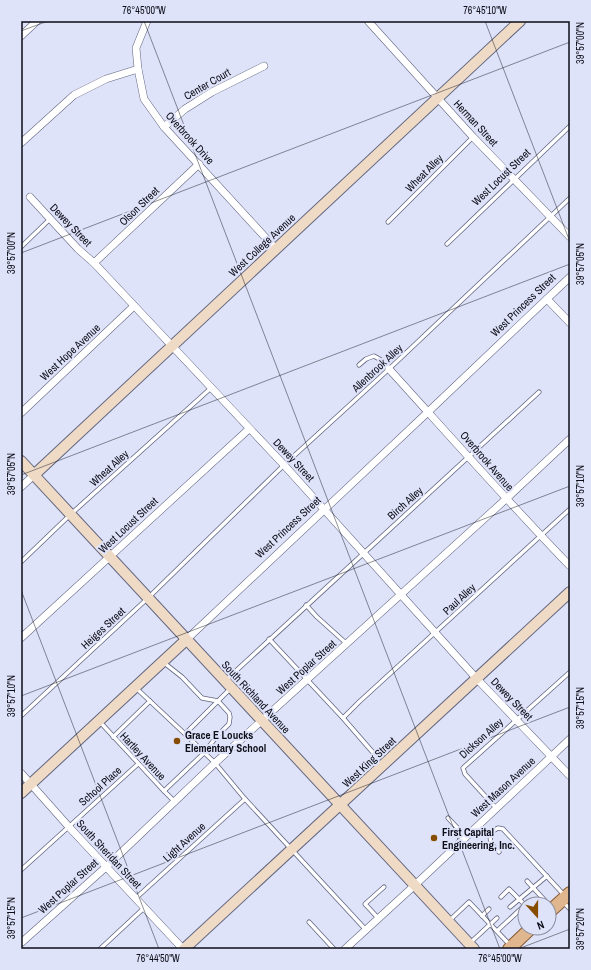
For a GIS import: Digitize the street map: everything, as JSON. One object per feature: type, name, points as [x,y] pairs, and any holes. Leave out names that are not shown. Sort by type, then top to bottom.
[{"type":"main road","points":[[557,904],[567,900]]},
{"type":"main road","points":[[510,948],[523,936]]},
{"type":"street","name":"Overbrook Drive","points":[[147,21],[136,48],[138,69],[144,98],[164,127],[276,249]]},
{"type":"street","name":"Herman Street","points":[[368,21],[473,137],[570,237]]},
{"type":"street","name":"West College Avenue","points":[[21,487],[520,21]]},
{"type":"street","points":[[21,36],[34,22]]},
{"type":"street","name":"Center Court","points":[[164,127],[186,109],[212,92],[264,66]]},
{"type":"street","points":[[21,143],[74,95],[106,79],[138,69]]},
{"type":"street","name":"Olson Street","points":[[94,263],[199,164]]},
{"type":"street","name":"Dewey Street","points":[[30,197],[78,249],[94,263],[173,346],[284,465],[477,679],[570,776]]},
{"type":"street","name":"West Princess Street","points":[[21,793],[325,510],[570,277]]},
{"type":"street","points":[[547,299],[570,323]]},
{"type":"street","name":"West Hope Avenue","points":[[21,413],[134,306]]},
{"type":"street","name":"Overbrook Avenue","points":[[390,369],[506,499],[570,566]]},
{"type":"street","name":"West Locust Street","points":[[21,638],[249,429]]},
{"type":"street","name":"West Poplar Street","points":[[21,943],[106,867],[215,764],[570,439]]},
{"type":"street","name":"South Richland Avenue","points":[[21,461],[472,946]]},
{"type":"street","name":"West King Street","points":[[184,949],[570,592]]},
{"type":"street","name":"West Mason Avenue","points":[[350,948],[366,930],[416,885],[570,739]]},
{"type":"street","name":"South Sheridan Street","points":[[21,773],[106,867],[184,949]]},
{"type":"lane","name":"West Locust Street","points":[[447,244],[570,126]]},
{"type":"lane","name":"Wheat Alley","points":[[388,222],[473,137]]},
{"type":"lane","name":"Allenbrook Alley","points":[[196,551],[284,465],[390,369],[570,198]]},
{"type":"lane","points":[[21,247],[50,219]]},
{"type":"lane","points":[[359,365],[366,359],[374,356],[381,360],[390,369]]},
{"type":"lane","name":"Wheat Alley","points":[[21,562],[71,514],[211,388]]},
{"type":"lane","name":"Birch Alley","points":[[269,639],[539,392]]},
{"type":"lane","name":"Paul Alley","points":[[343,718],[570,509]]},
{"type":"lane","name":"Heiges Street","points":[[21,716],[148,598],[196,551]]},
{"type":"lane","points":[[306,605],[347,644]]},
{"type":"lane","points":[[185,734],[218,701],[228,684],[269,639],[343,718],[376,756]]},
{"type":"lane","points":[[163,662],[182,677],[202,698],[218,701],[229,713],[230,724],[217,736],[204,753],[164,791]]},
{"type":"lane","name":"Dickson Alley","points":[[496,808],[465,774],[462,768],[570,672]]},
{"type":"lane","points":[[136,687],[215,764],[244,799],[366,930]]},
{"type":"lane","points":[[113,737],[150,701]]},
{"type":"lane","name":"Hartley Avenue","points":[[99,721],[175,802]]},
{"type":"lane","name":"School Place","points":[[21,870],[138,764]]},
{"type":"lane","name":"Light Avenue","points":[[135,898],[244,799]]},
{"type":"lane","points":[[448,818],[466,836]]},
{"type":"lane","points":[[499,852],[491,842],[490,837],[491,832],[498,828],[502,829],[547,876],[567,900]]},
{"type":"lane","points":[[523,896],[547,876]]},
{"type":"lane","points":[[527,880],[541,896]]},
{"type":"lane","points":[[379,919],[365,904],[384,887]]},
{"type":"lane","points":[[501,897],[509,889],[517,897]]},
{"type":"lane","points":[[510,907],[517,901]]},
{"type":"lane","points":[[448,921],[469,902],[497,931],[510,948]]},
{"type":"lane","points":[[100,949],[144,908]]},
{"type":"lane","points":[[482,916],[489,909]]},
{"type":"lane","points":[[497,931],[517,912]]},
{"type":"lane","points":[[472,946],[490,924],[497,918]]},
{"type":"lane","points":[[309,922],[334,949]]},
{"type":"place","name":"Grace E Loucks Elementary School","points":[[177,741]]},
{"type":"place","name":"First Capital Engineering, Inc.","points":[[434,838]]}]
